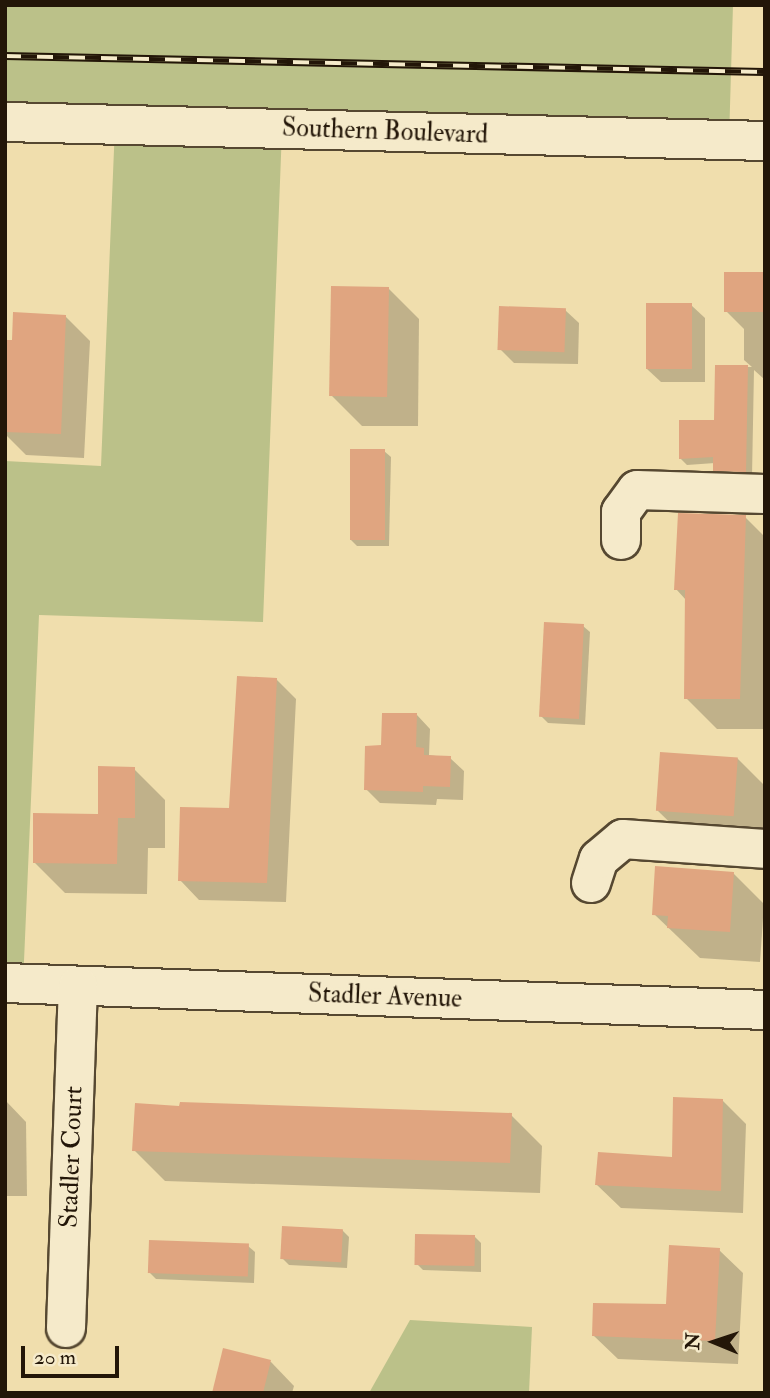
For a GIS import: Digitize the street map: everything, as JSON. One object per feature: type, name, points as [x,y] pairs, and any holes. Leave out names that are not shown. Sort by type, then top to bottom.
[{"type":"street","name":"Southern Boulevard","points":[[5,122],[765,141]]},
{"type":"street","points":[[621,540],[621,512],[637,489],[765,494]]},
{"type":"street","points":[[591,883],[599,859],[623,839],[765,849]]},
{"type":"street","name":"Stadler Avenue","points":[[5,983],[765,1010]]},
{"type":"street","name":"Stadler Court","points":[[66,1328],[78,986]]},
{"type":"green space","points":[[5,5],[733,5],[729,140],[282,130],[263,622],[39,615],[23,984],[5,983],[5,461],[101,466],[115,125],[5,122]]},
{"type":"green space","points":[[410,1320],[532,1327],[529,1393],[369,1393]]},
{"type":"building","points":[[724,272],[765,272],[765,312],[724,312]]},
{"type":"building","points":[[331,286],[389,287],[387,397],[329,396]]},
{"type":"building","points":[[646,303],[692,303],[692,369],[646,369]]},
{"type":"building","points":[[499,306],[566,308],[564,352],[497,350]]},
{"type":"building","points":[[13,312],[66,315],[61,434],[5,432],[5,340],[12,340]]},
{"type":"building","points":[[715,365],[748,365],[746,472],[713,471],[713,457],[679,459],[679,420],[714,420]]},
{"type":"building","points":[[350,449],[385,449],[385,540],[350,540]]},
{"type":"building","points":[[678,513],[746,515],[740,699],[684,699],[685,590],[674,590]]},
{"type":"building","points":[[544,622],[584,624],[579,719],[539,717]]},
{"type":"building","points":[[237,676],[277,678],[267,883],[178,881],[180,807],[229,808]]},
{"type":"building","points":[[382,713],[417,713],[416,747],[424,748],[424,755],[451,756],[450,787],[423,786],[423,792],[364,790],[365,746],[381,745]]},
{"type":"building","points":[[660,752],[738,757],[734,816],[656,811]]},
{"type":"building","points":[[98,766],[135,767],[135,818],[118,818],[117,864],[33,863],[33,813],[98,814]]},
{"type":"building","points":[[655,866],[734,872],[730,932],[667,928],[668,916],[652,915]]},
{"type":"building","points":[[673,1097],[723,1099],[721,1191],[595,1185],[598,1152],[672,1157]]},
{"type":"building","points":[[180,1102],[512,1113],[510,1163],[132,1151],[135,1103],[179,1106]]},
{"type":"building","points":[[282,1226],[343,1229],[341,1262],[280,1259]]},
{"type":"building","points":[[415,1234],[475,1235],[474,1266],[414,1265]]},
{"type":"building","points":[[149,1240],[249,1243],[248,1276],[148,1273]]},
{"type":"building","points":[[669,1245],[720,1248],[715,1341],[592,1336],[593,1303],[666,1304]]},
{"type":"building","points":[[223,1348],[271,1360],[263,1393],[212,1393]]},
{"type":"railway","points":[[5,56],[765,72]]}]
